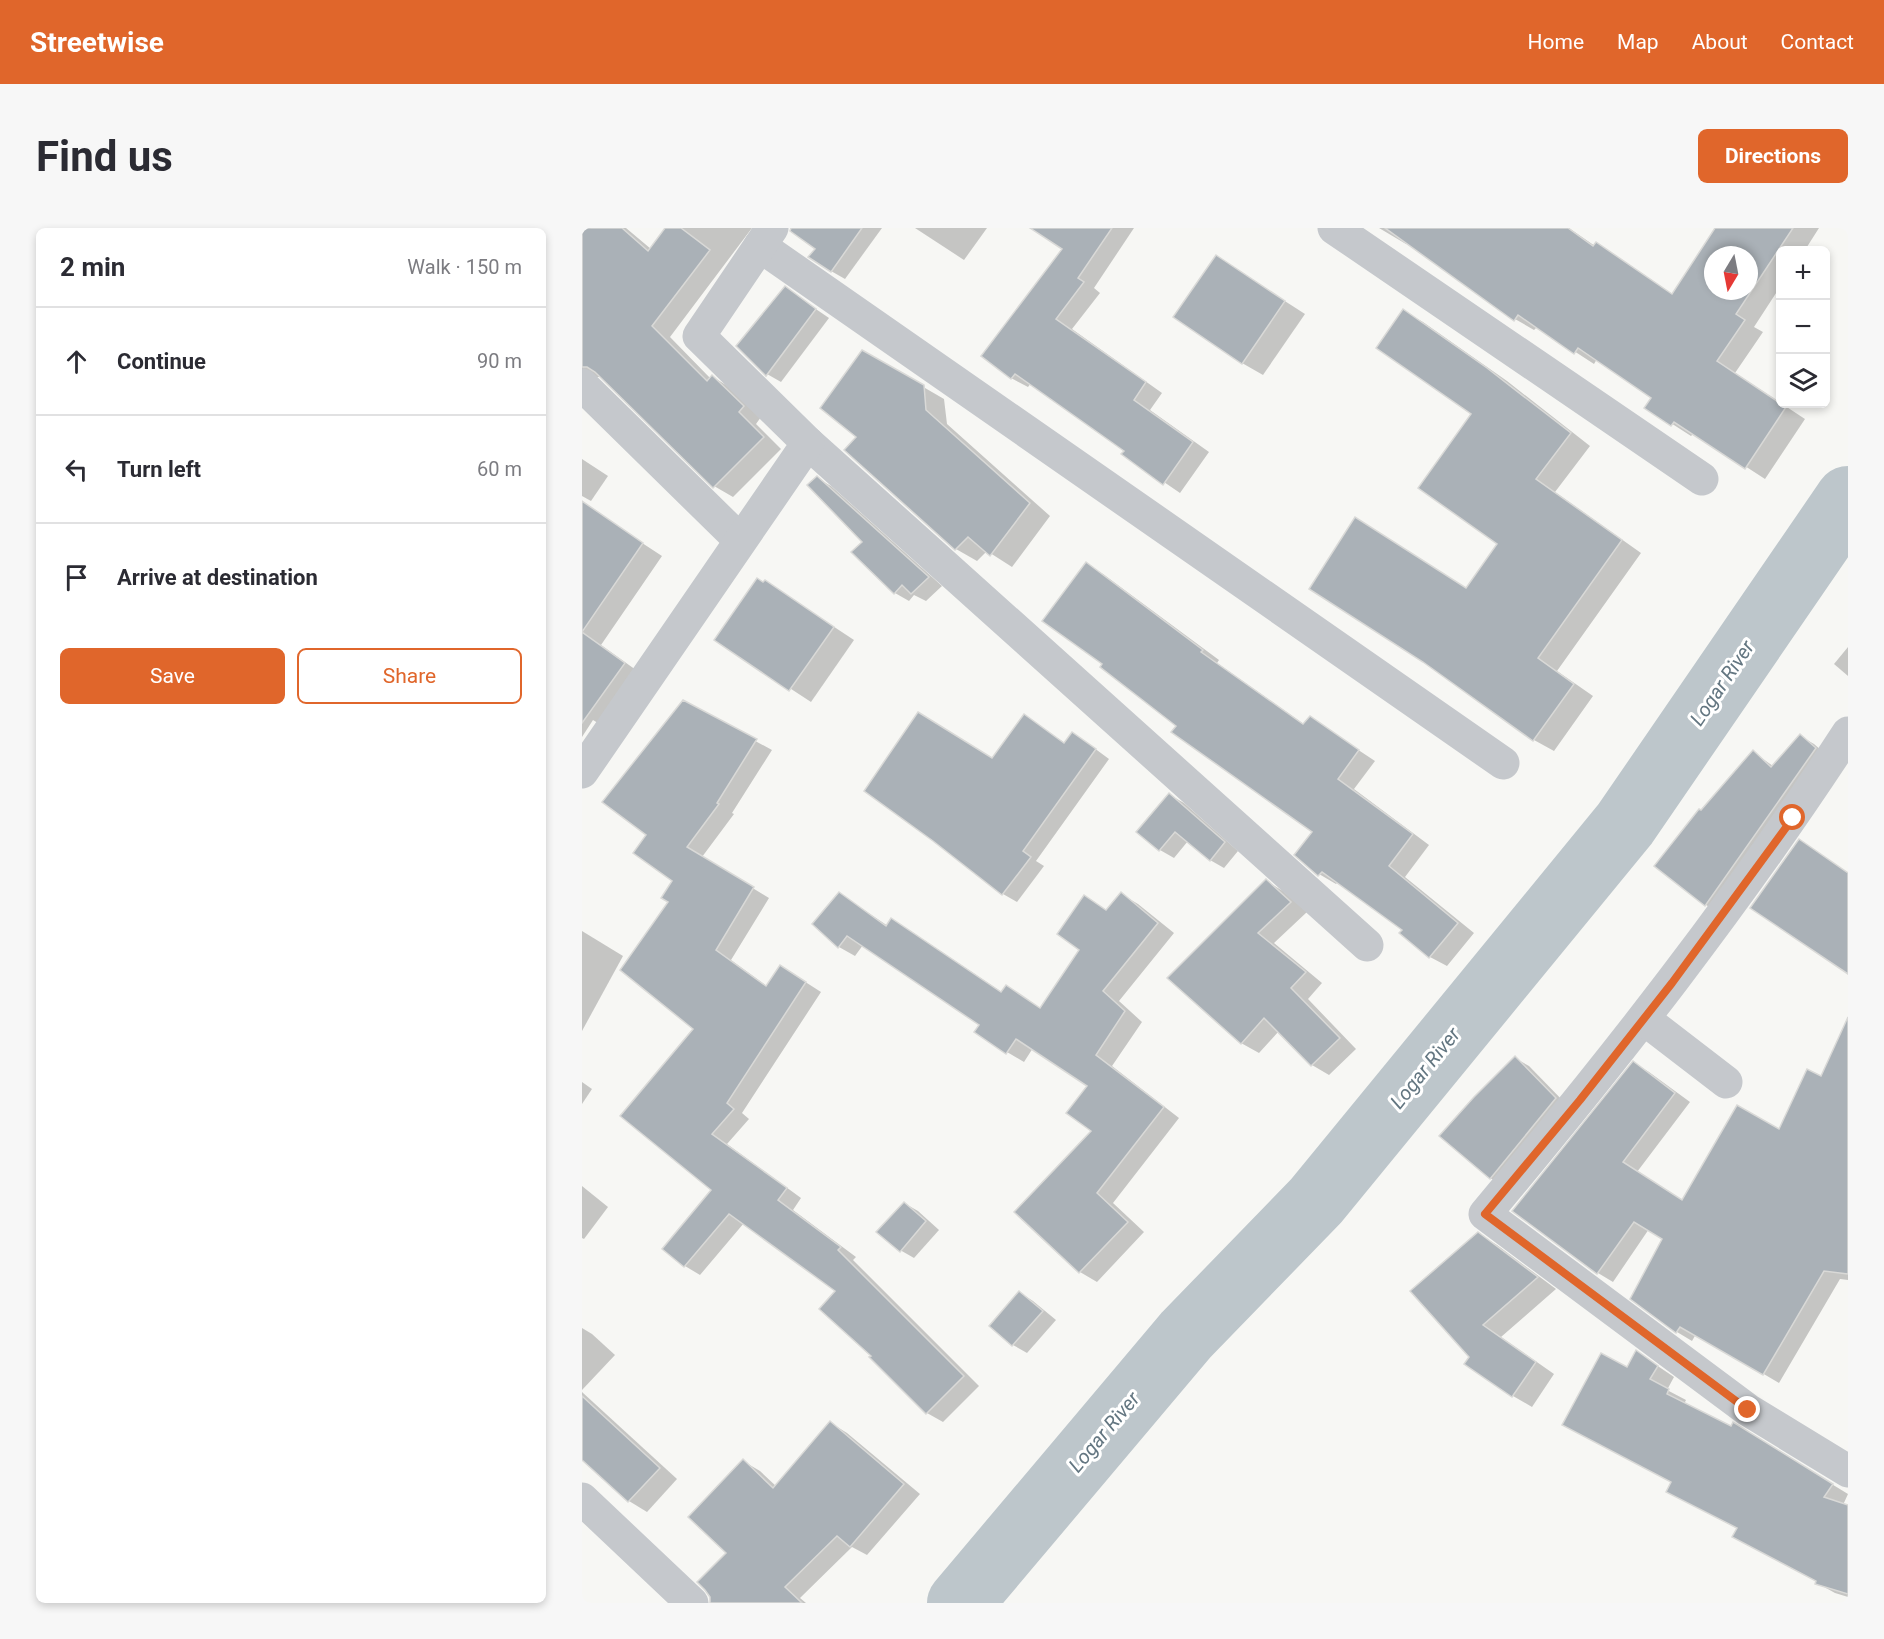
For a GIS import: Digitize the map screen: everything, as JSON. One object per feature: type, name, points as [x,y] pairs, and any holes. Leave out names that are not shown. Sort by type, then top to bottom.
[{"type":"street","points":[[1334,228],[1702,479]]},
{"type":"street","points":[[1366,945],[808,443],[699,336],[766,237],[1503,763]]},
{"type":"street","points":[[582,385],[740,540]]},
{"type":"street","points":[[582,772],[808,443]]},
{"type":"street","points":[[1848,733],[1793,818],[1644,1019],[1485,1214],[1748,1410],[1848,1471]]},
{"type":"street","points":[[1644,1019],[1726,1082]]},
{"type":"street","points":[[582,1499],[692,1603]]},
{"type":"building","points":[[582,228],[622,228],[648,251],[665,228],[681,228],[710,250],[652,326],[707,381],[712,375],[744,406],[739,412],[764,437],[713,488],[595,372],[582,367]]},
{"type":"building","points":[[791,228],[862,228],[831,272],[808,257],[815,249],[790,231]]},
{"type":"building","points":[[1030,228],[1112,228],[1078,278],[1084,282],[1056,319],[1146,382],[1134,400],[1193,442],[1163,485],[1121,454],[1124,451],[1015,374],[1011,379],[981,356],[1062,249]]},
{"type":"building","points":[[1385,228],[1568,228],[1593,246],[1596,242],[1672,294],[1715,228],[1793,228],[1781,246],[1776,246],[1776,254],[1758,281],[1758,246],[1704,246],[1704,300],[1745,300],[1736,314],[1745,320],[1717,361],[1776,400],[1776,408],[1785,408],[1745,469],[1674,422],[1671,426],[1644,408],[1651,398],[1578,348],[1574,354],[1518,315],[1514,321]]},
{"type":"building","points":[[1216,255],[1285,301],[1242,364],[1173,317]]},
{"type":"building","points":[[785,286],[816,309],[766,376],[736,346]]},
{"type":"building","points":[[1403,309],[1487,368],[1571,433],[1536,479],[1622,540],[1538,658],[1574,684],[1533,741],[1423,662],[1309,589],[1355,517],[1466,588],[1497,544],[1418,488],[1471,414],[1376,348]]},
{"type":"building","points":[[862,350],[924,385],[926,410],[1030,503],[990,556],[968,537],[955,550],[844,450],[856,437],[820,408]]},
{"type":"building","points":[[817,476],[929,577],[911,594],[902,585],[894,594],[851,552],[862,542],[807,485]]},
{"type":"building","points":[[582,501],[643,543],[582,632]]},
{"type":"building","points":[[1086,562],[1203,650],[1201,652],[1303,724],[1310,716],[1359,750],[1338,779],[1413,834],[1389,866],[1458,923],[1429,958],[1399,933],[1402,930],[1322,872],[1318,876],[1294,855],[1312,832],[1171,732],[1176,726],[1100,667],[1102,664],[1042,621]]},
{"type":"building","points":[[757,578],[763,582],[765,580],[834,627],[789,691],[714,640]]},
{"type":"building","points":[[582,632],[625,663],[582,723]]},
{"type":"building","points":[[683,700],[757,739],[717,803],[719,804],[687,847],[754,887],[716,950],[766,986],[780,965],[806,982],[727,1103],[734,1109],[712,1134],[787,1188],[778,1200],[841,1247],[838,1250],[964,1376],[926,1414],[869,1357],[871,1356],[819,1309],[835,1291],[729,1214],[684,1267],[662,1249],[711,1190],[620,1116],[693,1029],[620,970],[668,902],[661,898],[672,881],[633,853],[646,835],[602,802]]},
{"type":"building","points":[[918,712],[992,758],[1024,714],[1064,743],[1072,732],[1096,749],[1023,851],[1031,857],[1002,895],[864,791]]},
{"type":"building","points":[[1800,734],[1816,748],[1705,906],[1654,866],[1699,809],[1701,810],[1753,750],[1771,767]]},
{"type":"building","points":[[1169,793],[1225,842],[1210,861],[1175,832],[1159,851],[1136,832]]},
{"type":"building","points":[[1799,839],[1848,873],[1848,974],[1750,908]]},
{"type":"building","points":[[1266,879],[1291,902],[1258,933],[1306,972],[1291,988],[1340,1038],[1311,1066],[1264,1018],[1241,1044],[1167,978]]},
{"type":"building","points":[[839,892],[886,926],[891,918],[1001,992],[1006,985],[1040,1008],[1079,950],[1057,934],[1084,895],[1106,910],[1121,892],[1158,923],[1103,991],[1125,1011],[1096,1055],[1164,1107],[1097,1193],[1128,1222],[1079,1273],[1014,1212],[1091,1131],[1066,1113],[1087,1086],[1016,1039],[1006,1054],[974,1032],[979,1025],[847,936],[838,948],[812,924]]},
{"type":"building","points":[[1848,1017],[1848,1274],[1824,1271],[1763,1375],[1680,1327],[1676,1333],[1630,1299],[1662,1239],[1634,1222],[1597,1274],[1512,1211],[1633,1061],[1675,1093],[1623,1162],[1682,1200],[1737,1105],[1779,1129],[1807,1069],[1821,1076]]},
{"type":"building","points":[[1515,1056],[1556,1098],[1490,1179],[1439,1136]]},
{"type":"building","points":[[904,1202],[926,1221],[900,1252],[876,1232]]},
{"type":"building","points":[[1478,1232],[1538,1277],[1483,1325],[1536,1362],[1512,1397],[1464,1364],[1469,1357],[1410,1291]]},
{"type":"building","points":[[1019,1291],[1043,1311],[1012,1346],[989,1326]]},
{"type":"building","points":[[1636,1350],[1658,1366],[1650,1379],[1669,1389],[1667,1394],[1731,1426],[1733,1422],[1833,1484],[1824,1497],[1848,1505],[1848,1594],[1815,1584],[1816,1581],[1732,1537],[1737,1528],[1666,1492],[1671,1482],[1562,1425],[1601,1353],[1627,1367]]},
{"type":"building","points":[[582,1396],[660,1468],[628,1502],[582,1460]]},
{"type":"building","points":[[830,1421],[904,1484],[850,1547],[837,1536],[785,1587],[802,1603],[710,1603],[710,1597],[697,1582],[726,1553],[688,1517],[743,1459],[773,1488]]},
{"type":"waterway","name":"Logar River","points":[[960,1603],[1186,1335],[1316,1201],[1625,824],[1848,499]]},
{"type":"route","points":[[1748,1410],[1485,1214],[1580,1100],[1672,983],[1793,818]]}]
